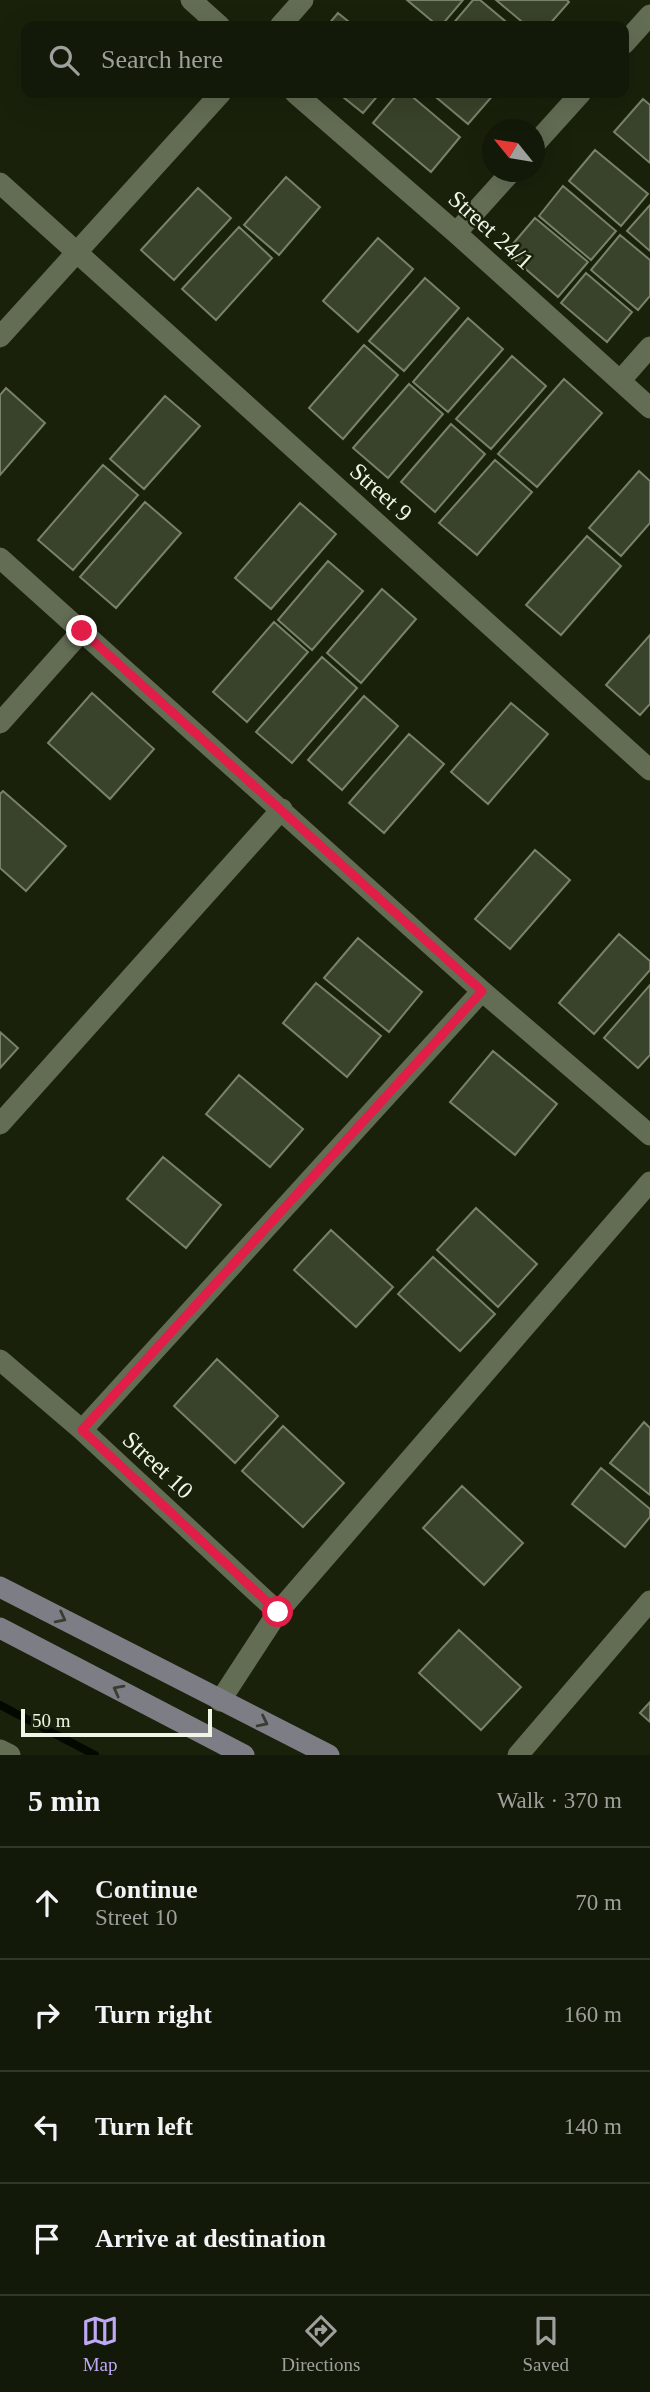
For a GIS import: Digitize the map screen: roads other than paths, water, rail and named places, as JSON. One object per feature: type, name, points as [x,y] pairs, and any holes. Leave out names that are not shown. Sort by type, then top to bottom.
[{"type":"main road","points":[[0,1587],[329,1755]]},
{"type":"main road","points":[[0,1628],[244,1755]]},
{"type":"street","points":[[191,0],[214,21]]},
{"type":"street","points":[[284,21],[303,0]]},
{"type":"street","points":[[629,38],[650,15]]},
{"type":"street","points":[[0,337],[216,98]]},
{"type":"street","name":"Street 24/1","points":[[301,98],[650,408]]},
{"type":"street","points":[[545,133],[576,98]]},
{"type":"street","points":[[456,233],[502,182]]},
{"type":"street","name":"Street 9","points":[[0,183],[650,770]]},
{"type":"street","points":[[620,381],[650,347]]},
{"type":"street","points":[[0,558],[482,991],[650,1135]]},
{"type":"street","points":[[0,723],[82,631]]},
{"type":"street","points":[[0,1124],[282,809]]},
{"type":"street","points":[[82,1430],[482,991]]},
{"type":"street","points":[[220,1700],[278,1612],[650,1182]]},
{"type":"street","name":"Street 10","points":[[0,1360],[82,1430],[278,1612]]},
{"type":"street","points":[[518,1755],[650,1601]]},
{"type":"street","points":[[0,1750],[10,1755]]},
{"type":"waterway","points":[[0,1705],[95,1755]]}]
